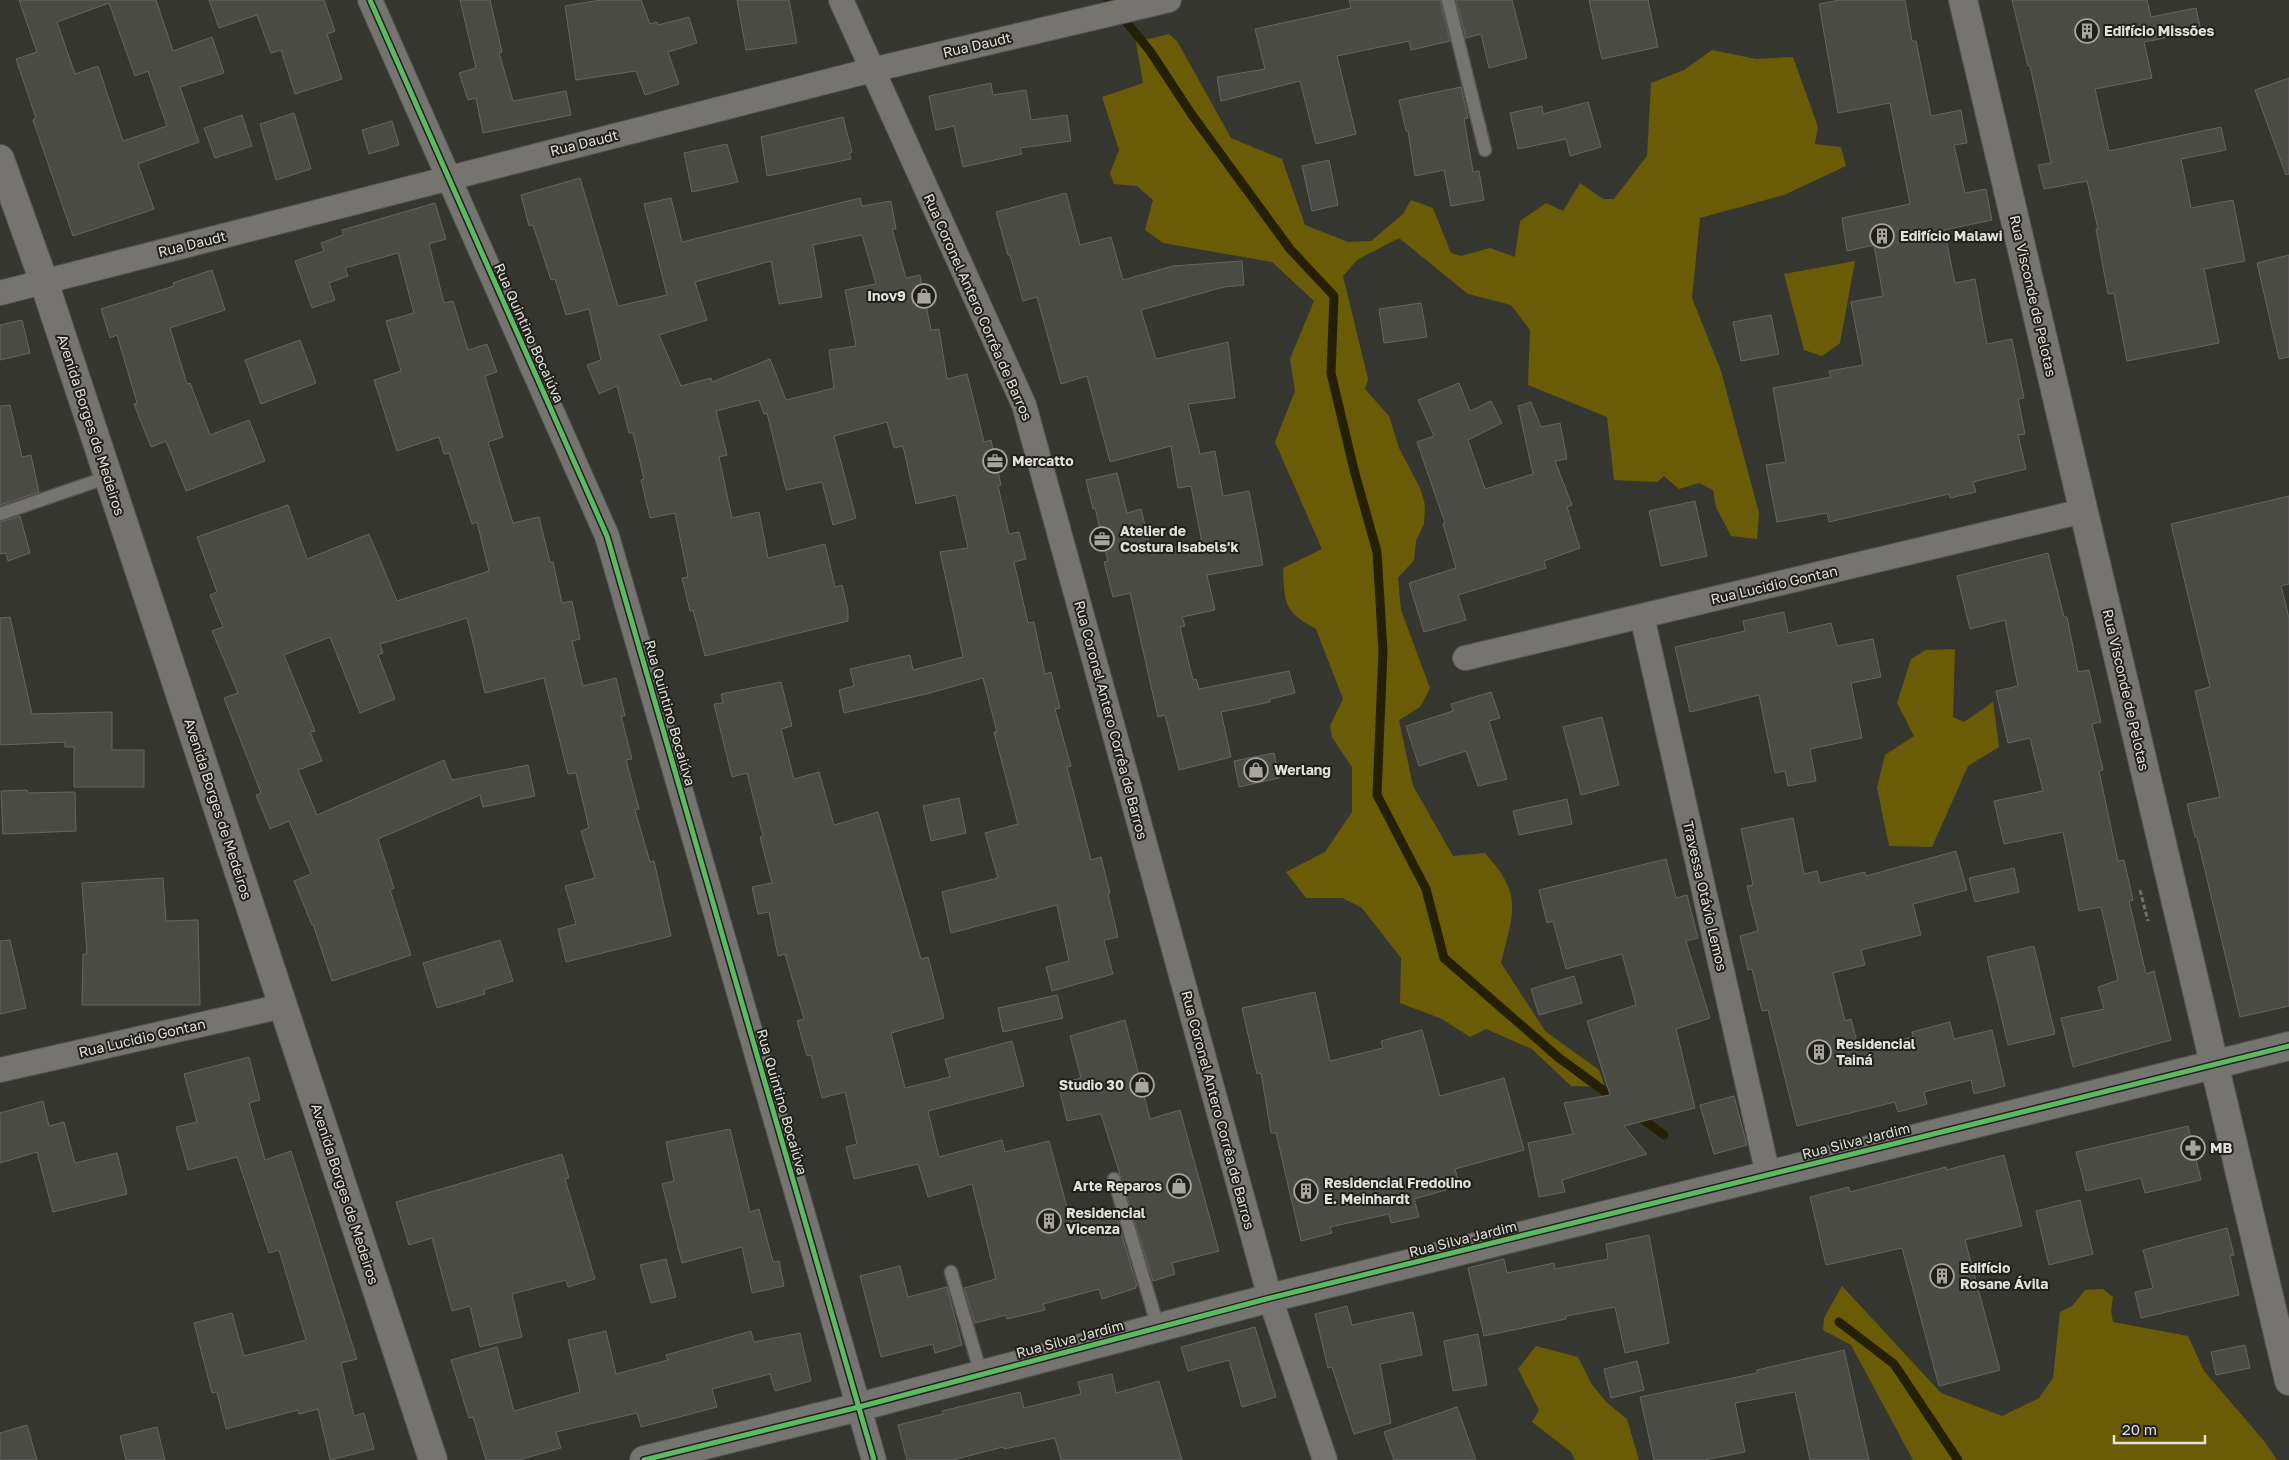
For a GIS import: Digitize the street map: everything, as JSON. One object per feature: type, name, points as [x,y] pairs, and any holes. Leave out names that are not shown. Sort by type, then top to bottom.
[{"type":"street","name":"Rua Quintino Bocaiúva","points":[[370,0],[607,536],[874,1460]]},
{"type":"street","name":"Rua Coronel Antero Corrêa de Barros","points":[[841,0],[1024,405],[1270,1298],[1325,1460]]},
{"type":"street","name":"Rua Daudt","points":[[0,293],[872,70],[1169,0]]},
{"type":"street","name":"Rua Visconde de Pelotas","points":[[1963,0],[2214,1065],[2285,1343],[2289,1381]]},
{"type":"street","name":"Avenida Borges de Medeiros","points":[[0,159],[44,282],[434,1460]]},
{"type":"street","name":"Rua Lucidio Gontan","points":[[1464,658],[2083,511]]},
{"type":"street","name":"Travessa Otávio Lemos","points":[[1642,616],[1768,1175]]},
{"type":"street","name":"Rua Lucidio Gontan","points":[[0,1070],[283,1006]]},
{"type":"street","name":"Rua Silva Jardim","points":[[644,1460],[1270,1298],[2289,1046]]},
{"type":"lane","points":[[1448,0],[1485,150]]},
{"type":"lane","points":[[0,514],[108,477]]},
{"type":"lane","points":[[1114,1179],[1158,1327]]},
{"type":"lane","points":[[951,1272],[981,1374]]},
{"type":"shaded area","points":[[1169,34],[1177,41],[1231,138],[1282,159],[1305,225],[1348,242],[1371,241],[1403,214],[1411,200],[1433,208],[1451,253],[1461,256],[1490,248],[1515,257],[1520,221],[1546,203],[1563,211],[1580,183],[1603,199],[1614,199],[1647,156],[1651,83],[1684,70],[1712,50],[1756,59],[1793,57],[1818,127],[1815,144],[1841,147],[1846,166],[1784,195],[1700,218],[1692,298],[1721,371],[1759,513],[1757,539],[1731,536],[1716,507],[1713,490],[1699,483],[1679,489],[1664,476],[1657,482],[1614,480],[1607,417],[1528,385],[1530,330],[1511,305],[1468,294],[1399,238],[1357,260],[1343,276],[1368,379],[1365,389],[1389,416],[1399,448],[1420,488],[1425,505],[1424,524],[1416,541],[1414,560],[1398,578],[1401,610],[1430,688],[1420,707],[1399,720],[1413,786],[1453,856],[1485,853],[1506,881],[1512,905],[1509,930],[1501,963],[1545,1031],[1599,1070],[1605,1087],[1571,1086],[1532,1049],[1486,1029],[1470,1037],[1442,1019],[1400,1003],[1401,958],[1362,908],[1343,898],[1306,898],[1286,872],[1325,852],[1352,812],[1352,767],[1332,737],[1330,726],[1343,699],[1316,629],[1297,617],[1292,611],[1288,605],[1284,590],[1283,568],[1322,549],[1275,442],[1295,391],[1290,359],[1314,301],[1272,262],[1163,243],[1145,230],[1153,200],[1137,186],[1114,184],[1110,173],[1119,150],[1102,97],[1143,83],[1136,42]]},
{"type":"shaded area","points":[[1855,261],[1840,343],[1822,356],[1804,350],[1784,274]]},
{"type":"shaded area","points":[[1955,649],[1953,717],[1964,722],[1993,702],[1999,747],[1968,766],[1932,847],[1889,846],[1877,788],[1885,755],[1914,736],[1897,703],[1911,659],[1926,650]]},
{"type":"shaded area","points":[[1842,1286],[1941,1393],[2002,1416],[2039,1398],[2053,1378],[2060,1312],[2072,1306],[2085,1290],[2103,1289],[2113,1297],[2111,1311],[2113,1322],[2188,1336],[2204,1371],[2264,1441],[2277,1460],[1913,1460],[1851,1345],[1823,1330],[1824,1318]]},
{"type":"shaded area","points":[[1536,1346],[1578,1357],[1591,1383],[1606,1402],[1627,1419],[1639,1460],[1575,1460],[1571,1452],[1532,1422],[1539,1410],[1518,1369]]},
{"type":"building","points":[[19,0],[156,0],[173,51],[212,37],[224,73],[180,87],[199,142],[138,164],[154,209],[73,236],[33,120],[36,118],[16,59],[37,52]],"holes":[[[109,3],[135,76],[148,71],[167,126],[123,141],[98,66],[75,74],[57,22]]]},
{"type":"building","points":[[209,0],[324,0],[335,31],[327,34],[342,79],[295,94],[281,50],[271,53],[257,15],[219,28]]},
{"type":"building","points":[[460,0],[490,0],[502,52],[499,53],[513,101],[566,91],[571,115],[483,133],[476,98],[468,100],[459,73],[476,68]]},
{"type":"building","points":[[601,0],[641,0],[650,24],[657,22],[658,25],[689,17],[697,43],[668,52],[679,84],[645,95],[636,71],[576,80],[565,6]]},
{"type":"building","points":[[737,0],[789,0],[797,43],[746,50]]},
{"type":"building","points":[[1349,0],[1440,0],[1450,41],[1411,50],[1409,41],[1337,56],[1356,134],[1316,144],[1300,81],[1221,101],[1217,77],[1265,69],[1255,29],[1351,8]]},
{"type":"building","points":[[1456,0],[1512,0],[1527,58],[1489,68],[1481,34],[1466,38]]},
{"type":"building","points":[[1589,0],[1648,0],[1658,47],[1602,59]]},
{"type":"building","points":[[1840,0],[1905,0],[1912,41],[1916,41],[1931,116],[1961,110],[1967,143],[1954,145],[1965,193],[1986,189],[1992,220],[1944,230],[1955,283],[1975,279],[1987,344],[2012,339],[2024,398],[2018,399],[2025,434],[2018,435],[2026,469],[1973,482],[1976,492],[1950,498],[1949,494],[1829,522],[1827,513],[1777,522],[1766,465],[1786,462],[1773,388],[1831,377],[1829,371],[1863,365],[1851,302],[1883,296],[1874,245],[1847,251],[1842,218],[1910,204],[1890,103],[1838,113],[1819,4]]},
{"type":"building","points":[[2012,0],[2147,0],[2151,17],[2196,8],[2201,31],[2144,42],[2152,78],[2095,89],[2109,151],[2221,127],[2226,150],[2181,159],[2191,208],[2233,200],[2245,261],[2204,269],[2219,343],[2127,361],[2114,293],[2108,294],[2096,229],[2098,229],[2087,181],[2044,189],[2038,165],[2051,163],[2030,66],[2028,66]]},
{"type":"building","points":[[2289,78],[2289,174],[2286,175],[2255,90]]},
{"type":"building","points":[[991,83],[993,95],[1026,90],[1031,120],[1067,115],[1071,141],[1020,148],[1022,154],[963,167],[954,126],[936,130],[929,96]]},
{"type":"building","points":[[1461,87],[1468,118],[1464,119],[1473,172],[1479,171],[1484,200],[1451,206],[1444,170],[1415,176],[1408,131],[1406,131],[1399,100]]},
{"type":"building","points":[[1588,102],[1601,147],[1570,156],[1566,139],[1518,149],[1510,113],[1542,106],[1543,114]]},
{"type":"building","points":[[294,113],[311,169],[276,180],[260,124]]},
{"type":"building","points":[[242,115],[252,146],[215,158],[204,128]]},
{"type":"building","points":[[843,117],[852,152],[849,153],[851,159],[767,176],[761,137]]},
{"type":"building","points":[[392,121],[399,145],[369,154],[362,130]]},
{"type":"building","points":[[727,144],[738,182],[692,192],[684,153]]},
{"type":"building","points":[[1329,160],[1338,205],[1312,211],[1302,166]]},
{"type":"building","points":[[580,178],[618,306],[667,295],[644,204],[671,198],[682,242],[860,198],[862,206],[891,201],[896,229],[892,229],[906,278],[920,275],[931,330],[939,329],[947,379],[967,374],[984,442],[991,440],[1001,485],[998,486],[1009,534],[1019,532],[1026,559],[1014,562],[1028,623],[1034,622],[1045,674],[1051,672],[1060,708],[1055,709],[1071,766],[1067,767],[1091,860],[1101,857],[1110,893],[1108,894],[1118,937],[1104,940],[1113,974],[1052,991],[1046,967],[1069,961],[1057,905],[951,933],[942,892],[998,878],[985,833],[1018,824],[994,732],[997,732],[983,678],[930,693],[844,713],[839,690],[854,686],[850,669],[910,655],[913,670],[963,657],[940,552],[968,548],[956,495],[916,504],[903,446],[894,448],[887,422],[834,436],[856,518],[833,525],[822,482],[786,490],[767,413],[764,414],[759,400],[716,411],[727,455],[719,457],[732,518],[759,512],[768,558],[825,544],[835,587],[842,585],[848,610],[848,621],[705,656],[693,610],[690,611],[682,578],[688,577],[675,513],[650,518],[641,480],[644,479],[633,433],[629,433],[617,386],[599,394],[587,365],[601,360],[589,309],[566,315],[555,279],[551,280],[533,225],[529,226],[521,195]],"holes":[[[862,235],[876,284],[845,290],[856,346],[829,350],[834,388],[786,400],[770,359],[712,382],[711,378],[681,386],[659,335],[707,320],[695,282],[771,261],[779,304],[822,297],[813,245]]]},
{"type":"building","points":[[1066,193],[1080,245],[1111,237],[1123,280],[1173,266],[1242,261],[1244,285],[1224,287],[1141,310],[1156,359],[1228,342],[1235,398],[1188,404],[1200,454],[1215,451],[1223,496],[1249,491],[1263,565],[1207,575],[1215,610],[1182,617],[1185,626],[1180,627],[1193,680],[1196,679],[1199,689],[1289,671],[1295,693],[1270,699],[1270,702],[1221,712],[1231,757],[1179,770],[1165,715],[1158,717],[1130,593],[1113,597],[1104,562],[1108,561],[1086,480],[1117,473],[1127,513],[1141,509],[1151,551],[1202,543],[1191,486],[1178,488],[1171,446],[1110,462],[1087,376],[1061,384],[1037,297],[1023,301],[996,212]]},
{"type":"building","points":[[435,203],[446,239],[429,244],[444,303],[453,301],[468,350],[487,344],[497,372],[485,376],[503,437],[488,442],[513,523],[539,517],[550,562],[553,562],[562,603],[572,601],[580,639],[572,641],[583,686],[616,678],[625,716],[621,716],[632,759],[626,760],[639,809],[635,810],[650,862],[654,861],[671,936],[566,962],[558,929],[576,924],[565,886],[595,878],[581,831],[589,828],[576,773],[568,774],[544,678],[485,693],[467,618],[380,644],[383,653],[378,655],[395,699],[360,713],[330,637],[284,655],[315,731],[310,732],[322,761],[298,770],[317,815],[444,760],[452,780],[528,765],[535,796],[483,807],[480,795],[378,839],[394,888],[390,890],[411,955],[332,981],[313,924],[294,881],[311,874],[289,821],[270,829],[256,795],[261,793],[224,698],[238,693],[212,631],[223,627],[210,595],[217,592],[197,537],[288,505],[307,559],[369,534],[397,601],[489,571],[477,522],[472,524],[449,453],[444,454],[439,437],[397,451],[374,380],[401,371],[386,321],[414,313],[398,253],[345,268],[348,276],[329,283],[335,300],[312,308],[295,261],[324,251],[321,243],[343,235],[342,230]]},
{"type":"building","points":[[2289,255],[2289,357],[2279,359],[2257,263]]},
{"type":"building","points":[[212,270],[225,310],[170,328],[187,384],[190,383],[210,435],[249,420],[265,461],[186,491],[166,441],[151,447],[134,404],[137,403],[117,335],[110,338],[101,309],[174,286],[173,283]]},
{"type":"building","points":[[1421,303],[1427,337],[1384,343],[1379,309]]},
{"type":"building","points":[[1771,315],[1779,354],[1741,361],[1733,322]]},
{"type":"building","points":[[22,320],[30,353],[0,360],[0,325]]},
{"type":"building","points":[[300,340],[316,383],[261,404],[245,360]]},
{"type":"building","points":[[1459,383],[1470,411],[1491,401],[1502,423],[1468,440],[1485,489],[1533,474],[1518,406],[1531,402],[1541,427],[1560,423],[1567,459],[1555,461],[1572,505],[1567,507],[1580,548],[1544,561],[1546,568],[1458,595],[1466,620],[1424,632],[1409,583],[1456,568],[1443,524],[1445,523],[1417,442],[1434,436],[1418,400]]},
{"type":"building","points":[[10,405],[22,457],[31,455],[39,492],[0,505],[0,406]]},
{"type":"building","points":[[2289,496],[2289,584],[2281,586],[2289,618],[2289,1006],[2240,1017],[2197,837],[2195,837],[2187,804],[2220,797],[2195,691],[2210,687],[2171,524]]},
{"type":"building","points":[[1695,501],[1707,556],[1661,566],[1649,511]]},
{"type":"building","points":[[20,516],[30,553],[8,561],[6,553],[0,554],[0,522]]},
{"type":"building","points":[[2048,553],[2064,617],[2067,617],[2078,672],[2089,670],[2101,722],[2092,724],[2103,770],[2099,771],[2118,861],[2124,860],[2133,900],[2129,901],[2146,974],[2154,971],[2171,1040],[2073,1067],[2061,1018],[2104,1009],[2098,987],[2118,980],[2101,907],[2079,911],[2063,832],[2004,844],[1994,801],[2043,791],[2030,738],[2008,743],[1996,691],[2018,686],[2005,620],[1970,629],[1957,576]]},
{"type":"building","points":[[1784,612],[1788,633],[1831,623],[1837,646],[1873,639],[1881,677],[1851,683],[1862,738],[1810,749],[1816,781],[1788,786],[1785,771],[1775,773],[1759,695],[1690,712],[1675,647],[1745,631],[1743,621]]},
{"type":"building","points":[[10,617],[32,714],[112,712],[112,750],[144,750],[144,787],[74,787],[74,747],[65,747],[65,742],[0,745],[0,618]]},
{"type":"building","points":[[781,682],[792,726],[781,729],[794,779],[819,772],[834,825],[878,812],[921,959],[928,957],[944,1018],[891,1033],[905,1088],[950,1077],[945,1059],[1012,1041],[1024,1086],[928,1111],[939,1157],[1002,1140],[1005,1152],[1049,1141],[1071,1222],[1114,1209],[1136,1288],[1102,1299],[1099,1289],[1043,1304],[1045,1310],[1007,1319],[1006,1315],[975,1323],[964,1288],[996,1279],[972,1184],[928,1197],[918,1164],[854,1179],[846,1147],[857,1144],[845,1092],[822,1098],[811,1055],[807,1056],[797,1021],[804,1019],[785,954],[778,956],[769,912],[758,914],[752,887],[772,883],[760,837],[763,836],[747,773],[732,777],[714,704],[723,703],[721,694]]},
{"type":"building","points":[[1491,692],[1500,718],[1489,721],[1507,779],[1478,786],[1466,751],[1419,766],[1406,726],[1453,711],[1451,704]]},
{"type":"building","points":[[1602,717],[1619,785],[1581,795],[1563,727]]},
{"type":"building","name":"Werlang","points":[[1274,753],[1279,778],[1239,787],[1234,761]]},
{"type":"building","points":[[27,790],[28,793],[75,792],[76,831],[3,834],[1,791]]},
{"type":"building","points":[[959,798],[966,833],[931,841],[923,806]]},
{"type":"building","points":[[1567,799],[1572,824],[1519,835],[1513,811]]},
{"type":"building","points":[[1793,818],[1804,874],[1817,871],[1820,883],[1865,872],[1866,876],[1956,851],[1967,890],[1913,904],[1921,935],[1861,950],[1865,965],[1833,973],[1845,1021],[1851,1019],[1859,1050],[1913,1037],[1912,1032],[1950,1022],[1954,1039],[1992,1030],[2005,1086],[1974,1094],[1971,1080],[1924,1092],[1927,1104],[1898,1112],[1895,1102],[1797,1126],[1768,1010],[1762,1011],[1752,969],[1748,970],[1740,936],[1758,931],[1747,886],[1753,885],[1741,829]]},
{"type":"building","points":[[1666,859],[1676,898],[1687,895],[1698,938],[1686,941],[1710,1018],[1676,1029],[1695,1108],[1624,1126],[1647,1154],[1562,1180],[1565,1192],[1539,1197],[1528,1143],[1573,1134],[1564,1103],[1610,1095],[1587,1021],[1636,1005],[1622,954],[1566,969],[1553,921],[1547,923],[1539,890]]},
{"type":"building","points":[[2014,868],[2019,892],[1975,902],[1969,878]]},
{"type":"building","points":[[163,878],[166,921],[198,920],[200,1005],[82,1005],[83,954],[87,954],[82,883]]},
{"type":"building","points":[[10,940],[26,1008],[0,1014],[0,941]]},
{"type":"building","points":[[500,940],[513,981],[484,990],[485,994],[437,1008],[423,963]]},
{"type":"building","points":[[2034,946],[2055,1034],[2008,1045],[1987,957]]},
{"type":"building","points":[[1574,976],[1582,1003],[1539,1015],[1531,989]]},
{"type":"building","points":[[1315,992],[1330,1061],[1383,1048],[1381,1041],[1422,1030],[1440,1096],[1504,1078],[1524,1150],[1455,1169],[1460,1186],[1414,1199],[1419,1217],[1391,1223],[1389,1214],[1330,1227],[1332,1233],[1301,1241],[1276,1133],[1271,1133],[1261,1073],[1257,1074],[1242,1008]]},
{"type":"building","points":[[1057,995],[1063,1018],[1003,1032],[998,1008]]},
{"type":"building","points":[[1125,1020],[1150,1119],[1180,1110],[1219,1251],[1172,1263],[1175,1274],[1153,1281],[1101,1114],[1067,1121],[1058,1084],[1081,1078],[1070,1036]]},
{"type":"building","points":[[249,1057],[260,1100],[249,1103],[265,1160],[291,1151],[357,1359],[341,1363],[354,1416],[364,1413],[374,1449],[330,1460],[318,1409],[299,1414],[298,1410],[226,1429],[217,1392],[212,1393],[194,1323],[232,1313],[244,1356],[306,1340],[279,1250],[269,1253],[237,1157],[188,1170],[176,1127],[197,1122],[184,1074]]},
{"type":"building","points":[[1734,1096],[1747,1145],[1714,1154],[1700,1105]]},
{"type":"building","points":[[43,1101],[49,1126],[64,1122],[75,1163],[117,1153],[127,1194],[53,1212],[37,1152],[0,1163],[0,1113]]},
{"type":"building","points":[[2188,1126],[2201,1180],[2145,1193],[2141,1178],[2086,1191],[2076,1152]]},
{"type":"building","points":[[730,1129],[750,1212],[759,1209],[773,1262],[779,1261],[784,1286],[752,1293],[742,1247],[682,1263],[662,1184],[674,1181],[666,1142]]},
{"type":"building","points":[[562,1154],[569,1178],[565,1179],[595,1279],[568,1287],[566,1280],[512,1294],[522,1337],[480,1347],[470,1306],[452,1311],[432,1238],[409,1245],[396,1202]]},
{"type":"building","points":[[2004,1155],[2022,1226],[1965,1240],[2000,1370],[1939,1386],[1902,1248],[1826,1265],[1810,1197],[1849,1187],[1850,1192],[1946,1167],[1946,1170]]},
{"type":"building","points":[[2080,1200],[2093,1254],[2049,1265],[2036,1211]]},
{"type":"building","points":[[2227,1228],[2234,1255],[2230,1256],[2239,1295],[2141,1318],[2135,1292],[2153,1288],[2143,1250]]},
{"type":"building","points":[[1649,1235],[1669,1343],[1625,1353],[1615,1307],[1566,1316],[1566,1319],[1484,1336],[1468,1268],[1504,1259],[1507,1273],[1554,1263],[1555,1269],[1608,1259],[1606,1244]]},
{"type":"building","points":[[666,1259],[676,1297],[651,1303],[640,1265]]},
{"type":"building","points":[[900,1266],[908,1297],[947,1287],[962,1345],[935,1353],[933,1344],[881,1357],[860,1276]]},
{"type":"building","points":[[1347,1306],[1352,1325],[1413,1312],[1422,1355],[1380,1364],[1391,1423],[1354,1434],[1332,1367],[1328,1368],[1315,1314]]},
{"type":"building","points":[[1255,1327],[1276,1397],[1242,1407],[1229,1360],[1188,1371],[1181,1347]]},
{"type":"building","points":[[606,1331],[616,1374],[668,1360],[666,1355],[751,1331],[754,1342],[800,1333],[811,1381],[775,1391],[770,1374],[712,1389],[717,1407],[641,1427],[637,1413],[556,1432],[561,1448],[519,1460],[486,1460],[473,1417],[469,1418],[451,1360],[497,1347],[514,1411],[580,1392],[568,1340]]},
{"type":"building","points":[[1478,1334],[1487,1385],[1453,1391],[1444,1341]]},
{"type":"building","points":[[2245,1345],[2250,1368],[2216,1375],[2211,1352]]},
{"type":"building","points":[[1844,1350],[1869,1460],[1810,1460],[1795,1392],[1735,1403],[1745,1452],[1704,1460],[1654,1460],[1640,1397],[1757,1373],[1757,1370]]},
{"type":"building","points":[[1637,1361],[1644,1390],[1611,1398],[1604,1369]]},
{"type":"building","points":[[1112,1374],[1116,1393],[1159,1381],[1182,1460],[1061,1460],[1055,1438],[1004,1449],[1003,1447],[953,1460],[907,1460],[898,1425],[943,1414],[942,1411],[1020,1392],[1024,1408],[1081,1394],[1078,1382]]},
{"type":"building","points":[[1457,1407],[1476,1460],[1394,1460],[1384,1432]]},
{"type":"building","points":[[27,1425],[37,1460],[0,1460],[0,1433]]},
{"type":"building","points":[[157,1427],[165,1460],[126,1460],[120,1436]]},
{"type":"waterway","points":[[1108,0],[1150,51],[1192,115],[1290,249],[1334,296],[1331,373],[1354,470],[1377,552],[1383,651],[1377,795],[1426,889],[1444,958],[1559,1058],[1618,1101]]},
{"type":"waterway","points":[[1636,1114],[1664,1135]]},
{"type":"waterway","points":[[1839,1322],[1894,1364],[1958,1460]]},
{"type":"cycle path","points":[[370,0],[607,536],[874,1460]]},
{"type":"cycle path","points":[[644,1460],[859,1407],[1270,1298],[2289,1046]]},
{"type":"place","name":"Edifício Missões","points":[[2087,31]]},
{"type":"place","name":"Edifício Malawi","points":[[1882,236]]},
{"type":"place","name":"Inov9","points":[[924,296]]},
{"type":"place","name":"Mercatto","points":[[995,461]]},
{"type":"place","name":"Atelier de Costura Isabels'k","points":[[1102,539]]},
{"type":"place","name":"Werlang","points":[[1256,770]]},
{"type":"place","name":"Residencial Tainá","points":[[1819,1052]]},
{"type":"place","name":"Studio 30","points":[[1142,1085]]},
{"type":"place","name":"MB","points":[[2193,1148]]},
{"type":"place","name":"Arte Reparos","points":[[1179,1186]]},
{"type":"place","name":"Residencial Fredolino E. Meinhardt","points":[[1306,1191]]},
{"type":"place","name":"Residencial Vicenza","points":[[1049,1221]]},
{"type":"place","name":"Edifício Rosane Ávila","points":[[1942,1276]]}]
